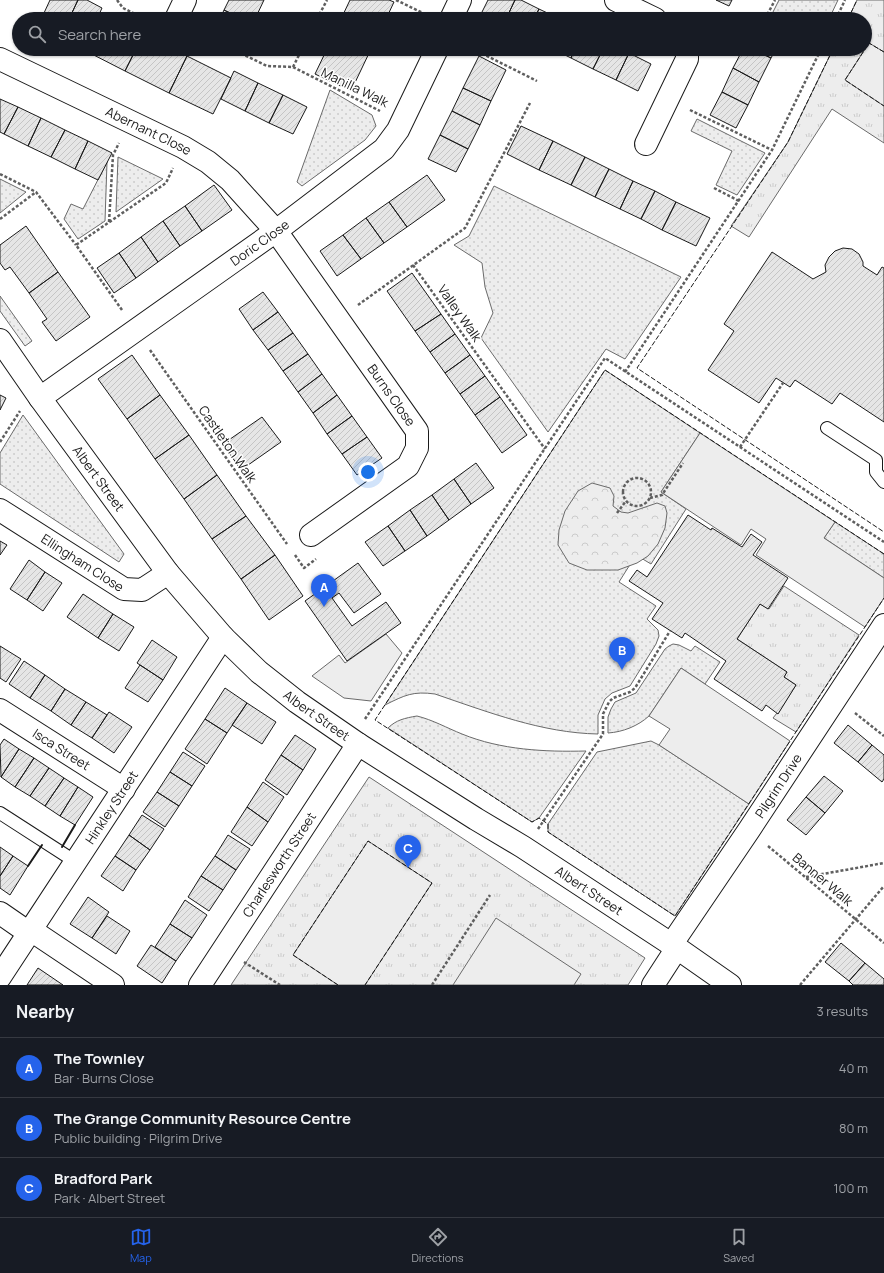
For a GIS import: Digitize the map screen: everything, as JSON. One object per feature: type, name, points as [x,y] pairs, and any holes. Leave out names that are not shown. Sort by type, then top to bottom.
[{"type":"street","points":[[179,12],[185,0]]},
{"type":"street","points":[[454,12],[460,0]]},
{"type":"street","points":[[616,0],[650,11]]},
{"type":"street","name":"Doric Close","points":[[37,394],[137,331],[276,232],[384,149],[398,130],[434,56]]},
{"type":"street","points":[[646,144],[687,59],[687,56]]},
{"type":"street","name":"Abernant Close","points":[[0,59],[183,147],[208,162],[230,180],[276,232]]},
{"type":"street","name":"Burns Close","points":[[276,232],[417,431],[417,448],[408,466],[311,535]]},
{"type":"street","name":"Albert Street","points":[[0,340],[37,394],[168,573],[223,637],[259,672],[297,702],[355,741],[476,819],[523,847],[674,946],[730,985]]},
{"type":"street","name":"Ellingham Close","points":[[0,510],[124,589],[142,590],[168,573]]},
{"type":"street","name":"Pilgrim Drive","points":[[653,985],[674,946],[884,625]]},
{"type":"street","name":"Hinkley Street","points":[[0,977],[223,637]]},
{"type":"street","name":"Isca Street","points":[[0,710],[124,789]]},
{"type":"street","name":"Charlesworth Street","points":[[200,985],[355,741]]},
{"type":"street","points":[[0,914],[30,931],[113,985]]},
{"type":"lane","points":[[827,428],[876,460],[876,472],[884,482]]},
{"type":"lane","points":[[0,813],[76,862]]},
{"type":"path","points":[[117,0],[123,8],[131,12]]},
{"type":"path","points":[[320,12],[326,0]]},
{"type":"path","points":[[396,0],[420,12]]},
{"type":"path","points":[[769,12],[775,0]]},
{"type":"path","points":[[839,12],[845,0]]},
{"type":"path","name":"Manilla Walk","points":[[246,56],[267,66],[292,67],[402,122]]},
{"type":"path","points":[[292,67],[298,56]]},
{"type":"path","points":[[488,56],[537,80]]},
{"type":"path","points":[[625,372],[772,150],[818,56]]},
{"type":"path","points":[[668,99],[772,150]]},
{"type":"path","points":[[337,320],[465,228],[530,103]]},
{"type":"path","points":[[109,222],[113,155],[130,121]]},
{"type":"path","points":[[76,245],[166,183],[183,147]]},
{"type":"path","points":[[0,174],[36,192],[0,218]]},
{"type":"path","points":[[714,188],[739,201]]},
{"type":"path","name":"Castleton Walk","points":[[36,192],[76,245],[304,568]]},
{"type":"path","name":"Valley Walk","points":[[413,265],[545,449]]},
{"type":"path","points":[[355,741],[605,358],[884,542]]},
{"type":"path","points":[[740,447],[783,383]]},
{"type":"path","points":[[0,442],[37,394]]},
{"type":"path","points":[[650,498],[651,490],[649,485],[642,479],[629,480],[624,488],[624,497],[626,500],[634,506],[638,506],[647,502],[650,498],[662,495],[683,462]]},
{"type":"path","points":[[617,513],[626,500]]},
{"type":"path","points":[[538,829],[603,734],[603,714],[609,702],[613,698],[630,692],[635,688],[670,631]]},
{"type":"path","points":[[837,697],[884,736]]},
{"type":"path","name":"Banner Walk","points":[[749,830],[884,943]]},
{"type":"path","points":[[805,877],[884,863]]},
{"type":"path","points":[[800,985],[884,886]]},
{"type":"path","points":[[432,985],[490,895]]},
{"type":"path","points":[[224,948],[280,985]]},
{"type":"green space","points":[[779,0],[838,0],[832,12],[773,12]]},
{"type":"green space","points":[[857,0],[884,0],[884,143],[832,109],[749,237],[731,226],[788,142],[830,56],[872,56],[872,12],[851,12]]},
{"type":"green space","points":[[330,90],[372,115],[376,126],[365,140],[302,186],[297,182]]},
{"type":"green space","points":[[697,119],[765,153],[737,195],[716,185],[732,151],[691,131]]},
{"type":"green space","points":[[118,157],[163,179],[116,212]]},
{"type":"green space","points":[[107,162],[105,221],[78,239],[64,219],[71,204],[83,209]]},
{"type":"green space","points":[[0,179],[26,192],[0,213]]},
{"type":"green space","points":[[494,186],[681,277],[625,359],[606,349],[548,432],[481,338],[493,313],[485,287],[482,263],[454,245],[469,236]]},
{"type":"green space","points":[[0,296],[32,341],[25,346],[0,311]]},
{"type":"green space","points":[[605,370],[700,433],[661,492],[686,509],[651,564],[636,555],[619,582],[656,606],[647,619],[658,630],[659,636],[656,644],[630,686],[612,693],[605,699],[598,715],[598,734],[577,733],[536,726],[435,694],[421,693],[409,695],[385,705]]},
{"type":"green space","points":[[23,415],[124,554],[119,562],[0,484],[0,453]]},
{"type":"green space","points":[[592,483],[610,488],[614,496],[613,506],[621,512],[628,513],[657,503],[665,506],[667,513],[665,528],[658,544],[648,556],[637,563],[618,570],[587,570],[569,563],[558,545],[559,530],[565,511],[578,491]]},
{"type":"green space","points":[[835,522],[884,554],[884,578],[824,538]]},
{"type":"green space","points":[[784,586],[859,635],[796,732],[773,718],[778,713],[796,685],[784,677],[787,672],[737,639],[760,604],[769,609]]},
{"type":"green space","points":[[673,644],[679,645],[691,651],[695,646],[720,662],[705,684],[681,668],[649,716],[630,728],[608,733],[608,717],[615,702],[636,693],[665,649]]},
{"type":"green space","points":[[417,716],[492,744],[523,749],[586,751],[539,818],[532,822],[388,728],[401,720]]},
{"type":"green space","points":[[651,741],[749,804],[675,916],[548,832],[548,824],[597,752]]},
{"type":"green space","points":[[369,777],[645,958],[628,985],[231,985]]},
{"type":"shaded area","points":[[872,45],[884,52],[884,106],[845,80],[861,56],[872,56]]},
{"type":"shaded area","points":[[700,433],[835,522],[824,538],[884,578],[884,598],[865,627],[756,555],[766,539],[751,529],[741,545],[661,492]]},
{"type":"shaded area","points":[[386,634],[402,653],[371,701],[344,698],[312,676],[339,655],[345,663]]},
{"type":"shaded area","points":[[681,668],[790,741],[749,804],[659,745],[670,729],[649,716]]},
{"type":"shaded area","points":[[368,841],[432,883],[365,985],[338,985],[293,955]]},
{"type":"shaded area","points":[[496,918],[581,974],[574,985],[453,985]]},
{"type":"building","points":[[50,0],[78,0],[72,12],[44,12]]},
{"type":"building","points":[[78,0],[87,0],[102,8],[100,12],[72,12]]},
{"type":"building","points":[[229,0],[264,0],[258,12],[228,12],[224,10]]},
{"type":"building","points":[[350,0],[389,0],[394,2],[389,12],[344,12]]},
{"type":"building","points":[[488,0],[515,0],[509,12],[482,12]]},
{"type":"building","points":[[515,0],[521,0],[539,9],[538,12],[509,12]]},
{"type":"building","points":[[716,0],[732,0],[729,6]]},
{"type":"building","points":[[539,9],[545,12],[538,12]]},
{"type":"building","points":[[96,56],[132,56],[125,71]]},
{"type":"building","points":[[132,56],[187,56],[169,93],[125,71]]},
{"type":"building","points":[[187,56],[231,78],[213,114],[169,93]]},
{"type":"building","points":[[324,56],[368,56],[351,91],[315,74]]},
{"type":"building","points":[[479,56],[506,70],[491,101],[463,88]]},
{"type":"building","points":[[572,56],[600,56],[593,69],[571,58]]},
{"type":"building","points":[[600,56],[628,56],[616,80],[593,69]]},
{"type":"building","points":[[628,56],[635,56],[651,64],[638,91],[616,80]]},
{"type":"building","points":[[739,56],[767,56],[771,58],[759,82],[733,68]]},
{"type":"building","points":[[733,68],[759,82],[748,105],[722,92]]},
{"type":"building","points":[[234,71],[258,83],[245,111],[221,99]]},
{"type":"building","points":[[258,83],[283,95],[269,123],[245,111]]},
{"type":"building","points":[[463,88],[491,101],[480,125],[452,111]]},
{"type":"building","points":[[722,92],[748,105],[736,128],[710,115]]},
{"type":"building","points":[[283,95],[307,107],[293,134],[269,123]]},
{"type":"building","points":[[0,99],[18,107],[4,134],[0,132]]},
{"type":"building","points":[[18,107],[41,118],[28,146],[4,134]]},
{"type":"building","points":[[452,111],[480,125],[468,149],[440,135]]},
{"type":"building","points":[[41,118],[65,130],[51,157],[28,146]]},
{"type":"building","points":[[521,126],[553,141],[539,170],[507,154]]},
{"type":"building","points":[[65,130],[88,141],[75,169],[51,157]]},
{"type":"building","points":[[440,135],[468,149],[456,172],[428,159]]},
{"type":"building","points":[[88,141],[112,153],[98,180],[75,169]]},
{"type":"building","points":[[553,141],[585,157],[571,185],[539,170]]},
{"type":"building","points":[[585,157],[609,169],[595,197],[571,185]]},
{"type":"building","points":[[609,169],[633,181],[620,209],[595,197]]},
{"type":"building","points":[[427,175],[445,200],[407,227],[389,202]]},
{"type":"building","points":[[633,181],[655,191],[641,219],[620,209]]},
{"type":"building","points":[[214,185],[232,210],[202,231],[185,206]]},
{"type":"building","points":[[655,191],[676,202],[662,230],[641,219]]},
{"type":"building","points":[[389,202],[407,227],[384,243],[366,218]]},
{"type":"building","points":[[676,202],[710,218],[696,246],[662,230]]},
{"type":"building","points":[[185,206],[202,231],[180,246],[163,221]]},
{"type":"building","points":[[366,218],[384,243],[361,259],[343,235]]},
{"type":"building","points":[[163,221],[180,246],[158,262],[141,237]]},
{"type":"building","points":[[26,226],[58,272],[29,293],[10,267],[5,270],[0,263],[0,245]]},
{"type":"building","points":[[343,235],[361,259],[337,276],[320,251]]},
{"type":"building","points":[[141,237],[158,262],[136,278],[119,253]]},
{"type":"building","points":[[843,248],[852,249],[859,254],[863,262],[863,266],[877,275],[882,267],[884,268],[884,422],[840,393],[832,404],[795,380],[790,387],[776,378],[759,403],[708,370],[734,331],[724,324],[772,252],[813,279],[826,272],[825,265],[829,257],[835,251]]},
{"type":"building","points":[[119,253],[136,278],[114,293],[97,268]]},
{"type":"building","points":[[58,272],[90,317],[56,341],[42,322],[47,319],[29,293]]},
{"type":"building","points":[[412,273],[441,314],[415,331],[387,291]]},
{"type":"building","points":[[263,292],[278,312],[253,330],[239,309]]},
{"type":"building","points":[[278,312],[293,333],[268,350],[253,330]]},
{"type":"building","points":[[441,314],[455,334],[430,352],[415,331]]},
{"type":"building","points":[[293,333],[308,354],[283,371],[268,350]]},
{"type":"building","points":[[455,334],[470,355],[445,373],[430,352]]},
{"type":"building","points":[[308,354],[322,374],[298,392],[283,371]]},
{"type":"building","points":[[132,355],[160,395],[127,419],[98,379]]},
{"type":"building","points":[[470,355],[485,376],[460,394],[445,373]]},
{"type":"building","points":[[322,374],[337,395],[313,413],[298,392]]},
{"type":"building","points":[[485,376],[500,397],[475,415],[460,394]]},
{"type":"building","points":[[0,395],[6,398],[0,410]]},
{"type":"building","points":[[160,395],[189,435],[155,459],[127,419]]},
{"type":"building","points":[[337,395],[352,416],[327,434],[313,413]]},
{"type":"building","points":[[500,397],[527,435],[502,453],[475,415]]},
{"type":"building","points":[[352,416],[367,437],[342,454],[327,434]]},
{"type":"building","points":[[262,417],[281,442],[241,470],[223,444]]},
{"type":"building","points":[[189,435],[217,475],[184,499],[155,459]]},
{"type":"building","points":[[367,437],[382,458],[357,475],[342,454]]},
{"type":"building","points":[[476,463],[494,488],[471,504],[454,479]]},
{"type":"building","points":[[217,475],[246,516],[212,539],[184,499]]},
{"type":"building","points":[[454,479],[471,504],[449,520],[432,495]]},
{"type":"building","points":[[432,495],[449,520],[427,536],[410,510]]},
{"type":"building","points":[[410,510],[427,536],[405,551],[388,526]]},
{"type":"building","points":[[688,515],[742,547],[751,534],[762,542],[753,555],[788,578],[768,609],[760,604],[737,639],[787,672],[784,677],[796,685],[778,714],[766,705],[762,711],[714,679],[726,661],[685,633],[682,638],[652,619],[663,603],[629,581],[637,570],[647,577]]},
{"type":"building","points":[[246,516],[275,555],[241,579],[212,539]]},
{"type":"building","points":[[388,526],[405,551],[383,566],[365,542]]},
{"type":"building","points":[[0,541],[7,545],[0,555]]},
{"type":"building","points":[[275,555],[303,596],[269,620],[241,579]]},
{"type":"building","points":[[29,560],[45,572],[27,600],[10,589]]},
{"type":"building","points":[[358,563],[381,594],[354,613],[339,593],[332,598],[352,626],[386,602],[401,623],[347,661],[305,601]]},
{"type":"building","points":[[45,572],[62,583],[43,611],[27,600]]},
{"type":"building","points":[[83,594],[113,614],[98,638],[67,617]]},
{"type":"building","points":[[113,614],[134,627],[119,651],[98,638]]},
{"type":"building","points":[[152,640],[177,657],[163,680],[137,663]]},
{"type":"building","points":[[0,646],[21,659],[6,682],[0,678]]},
{"type":"building","points":[[24,661],[45,675],[30,698],[9,684]]},
{"type":"building","points":[[140,665],[163,680],[148,702],[125,688]]},
{"type":"building","points":[[45,675],[65,689],[51,711],[30,698]]},
{"type":"building","points":[[225,688],[247,703],[227,733],[205,719]]},
{"type":"building","points":[[65,689],[86,702],[71,725],[51,711]]},
{"type":"building","points":[[86,702],[107,715],[92,738],[71,725]]},
{"type":"building","points":[[247,703],[276,722],[262,744],[232,725]]},
{"type":"building","points":[[109,712],[132,727],[114,753],[92,738]]},
{"type":"building","points":[[205,719],[227,733],[207,764],[185,749]]},
{"type":"building","points":[[848,725],[872,745],[858,762],[834,743]]},
{"type":"building","points":[[295,735],[316,749],[303,770],[281,755]]},
{"type":"building","points":[[4,739],[19,749],[1,777],[0,745]]},
{"type":"building","points":[[872,745],[884,755],[884,779],[882,782],[858,762]]},
{"type":"building","points":[[19,749],[34,758],[15,787],[1,777]]},
{"type":"building","points":[[183,752],[205,766],[192,786],[170,772]]},
{"type":"building","points":[[281,755],[303,770],[287,795],[265,780]]},
{"type":"building","points":[[34,758],[49,768],[30,796],[15,787]]},
{"type":"building","points":[[49,768],[64,778],[45,806],[30,796]]},
{"type":"building","points":[[170,772],[192,786],[179,806],[157,792]]},
{"type":"building","points":[[824,776],[843,791],[825,813],[806,797]]},
{"type":"building","points":[[64,778],[78,787],[60,816],[45,806]]},
{"type":"building","points":[[263,782],[284,797],[268,822],[247,807]]},
{"type":"building","points":[[78,787],[93,797],[75,825],[60,816]]},
{"type":"building","points":[[157,792],[179,806],[165,827],[143,812]]},
{"type":"building","points":[[806,797],[825,813],[806,835],[787,820]]},
{"type":"building","points":[[247,807],[268,822],[252,846],[231,832]]},
{"type":"building","points":[[142,815],[164,829],[150,850],[129,835]]},
{"type":"building","points":[[129,835],[150,850],[136,870],[115,856]]},
{"type":"building","points":[[228,835],[250,849],[236,870],[215,856]]},
{"type":"building","points":[[0,847],[13,856],[0,876]]},
{"type":"building","points":[[13,856],[28,866],[10,895],[0,888],[0,876]]},
{"type":"building","points":[[115,856],[136,870],[123,891],[101,876]]},
{"type":"building","points":[[215,856],[236,870],[223,890],[201,876]]},
{"type":"building","points":[[201,876],[223,890],[209,911],[188,897]]},
{"type":"building","points":[[88,897],[109,912],[92,938],[70,924]]},
{"type":"building","points":[[185,900],[207,915],[192,938],[170,924]]},
{"type":"building","points":[[107,916],[130,931],[116,954],[92,938]]},
{"type":"building","points":[[170,924],[192,938],[176,961],[155,947]]},
{"type":"building","points":[[841,943],[865,963],[849,981],[825,962]]},
{"type":"building","points":[[151,945],[176,961],[162,983],[137,966]]},
{"type":"building","points":[[865,963],[884,979],[884,985],[853,985],[849,981]]},
{"type":"building","points":[[38,968],[63,985],[27,985]]},
{"type":"fence","points":[[851,12],[857,0]]},
{"type":"fence","points":[[872,45],[884,52]]},
{"type":"fence","points":[[830,56],[788,142],[637,368],[884,532]]},
{"type":"fence","points":[[861,56],[845,80],[884,106]]},
{"type":"fence","points":[[884,554],[605,370],[375,720],[532,822],[539,818],[548,824],[548,832],[675,916],[884,598]]},
{"type":"fence","points":[[338,985],[293,955],[368,841],[432,883],[365,985]]},
{"type":"wall","points":[[62,847],[75,825]]},
{"type":"wall","points":[[28,866],[42,845]]},
{"type":"place","name":"The Townley","points":[[324,607]]},
{"type":"place","name":"The Grange Community Resource Centre","points":[[622,670]]},
{"type":"place","name":"Bradford Park","points":[[408,868]]}]
